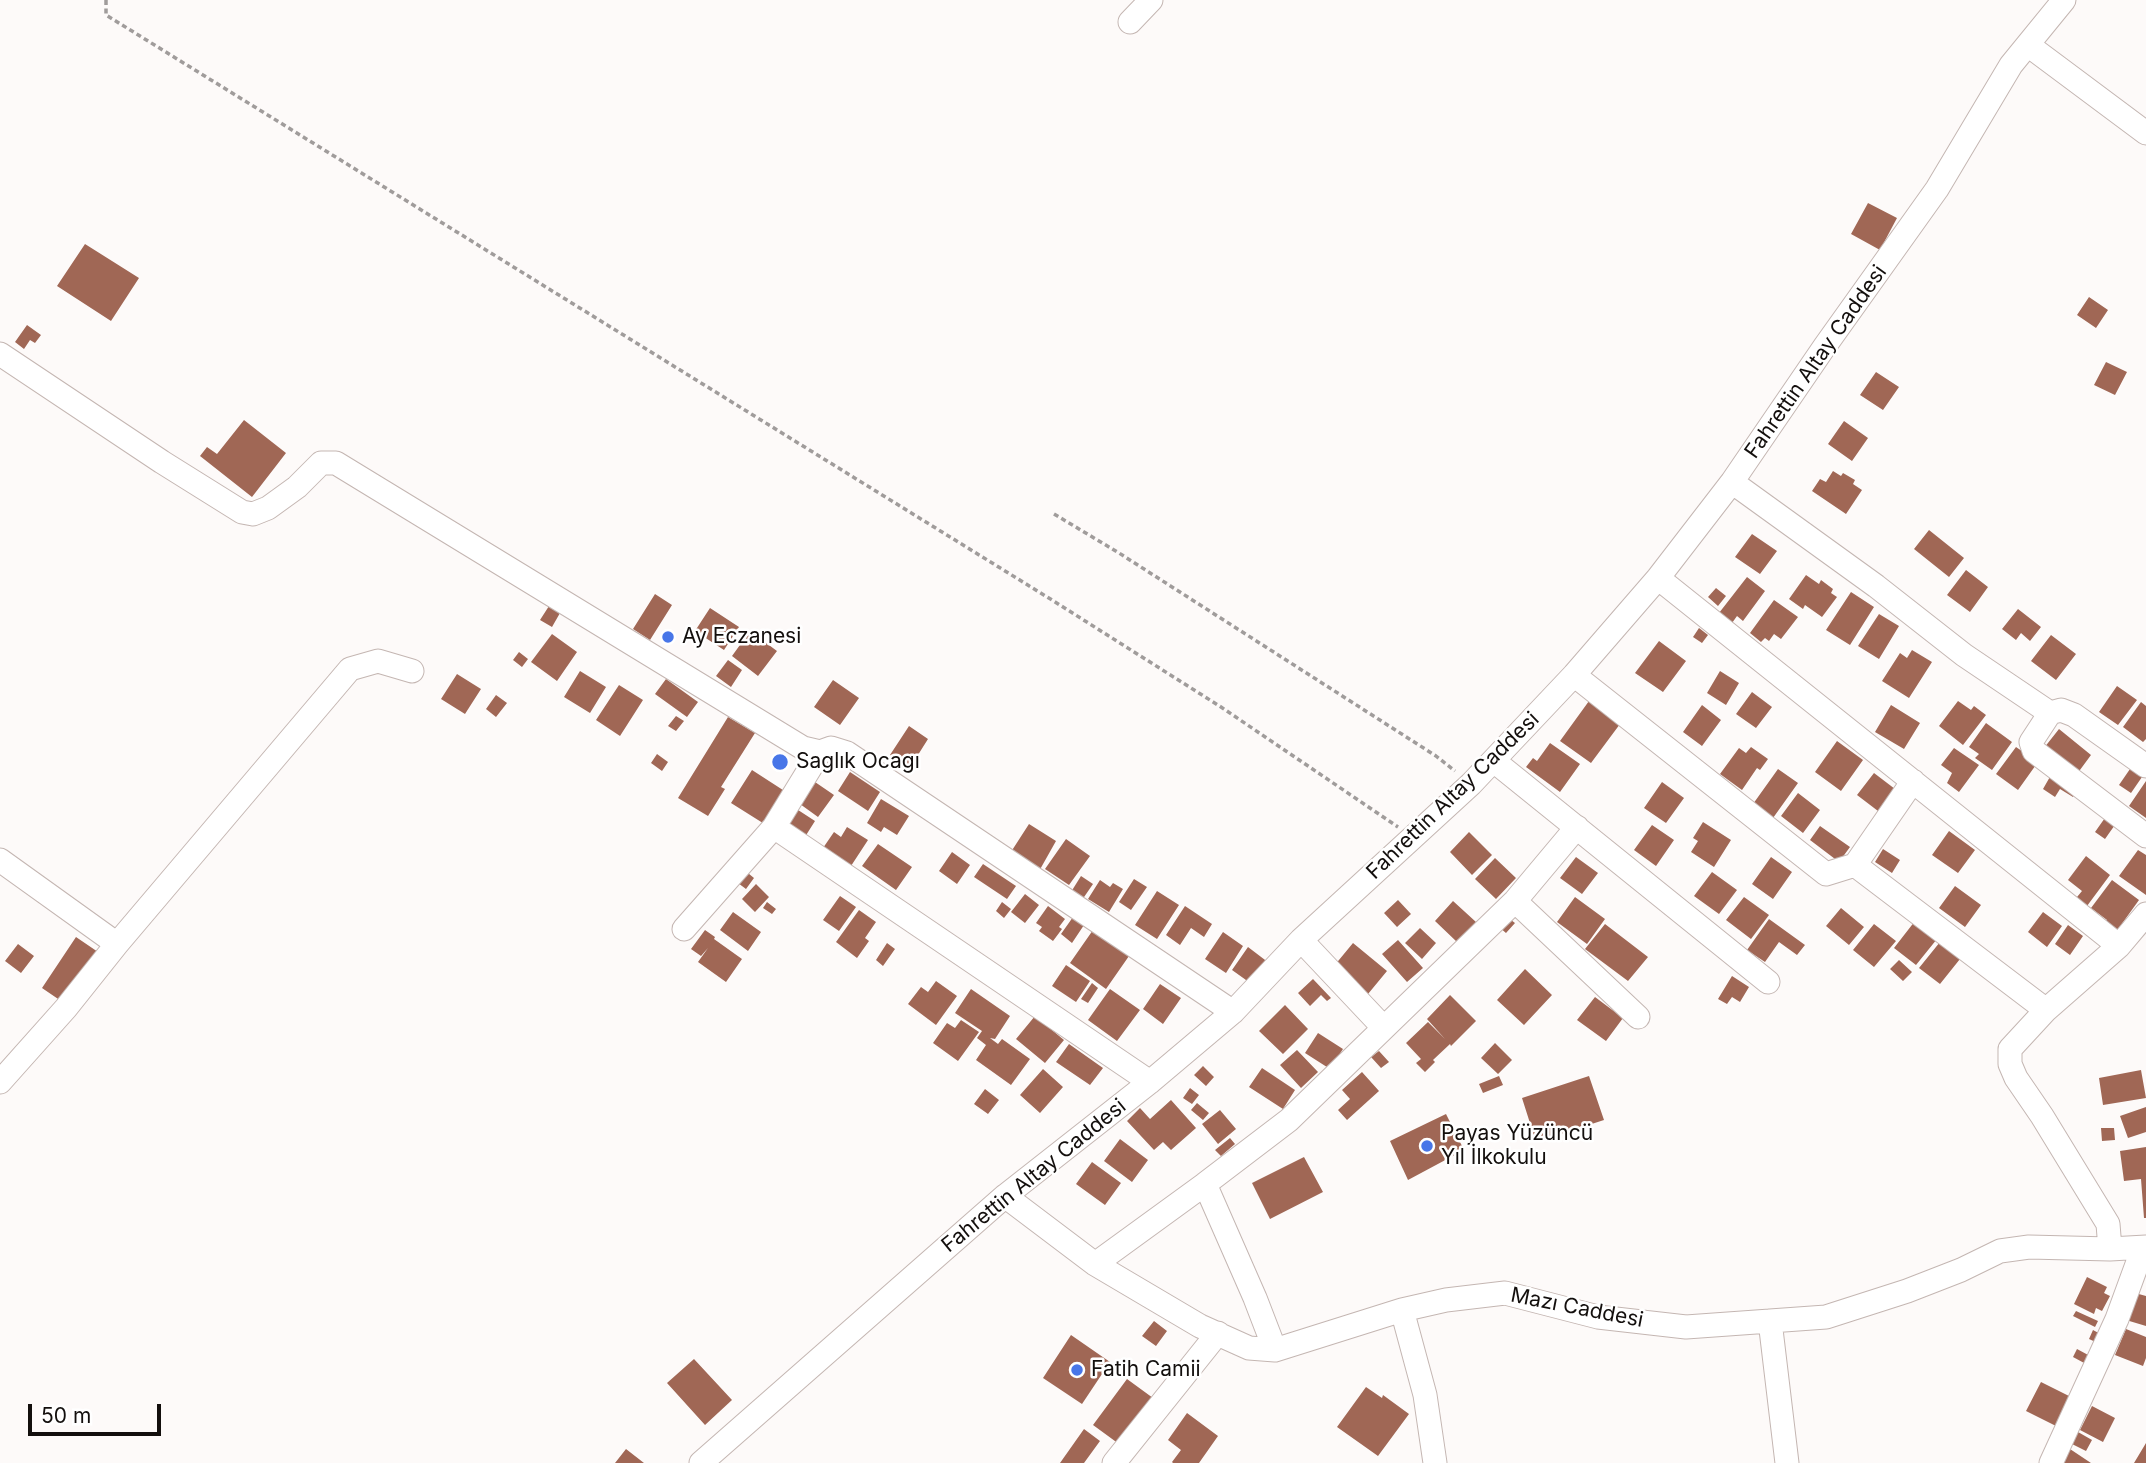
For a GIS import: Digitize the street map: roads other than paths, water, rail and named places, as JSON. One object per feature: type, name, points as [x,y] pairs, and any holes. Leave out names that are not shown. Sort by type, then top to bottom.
[{"type":"street","points":[[1130,22],[1151,0]]},
{"type":"street","name":"Fahrettin Altay Caddesi","points":[[701,1463],[1005,1196],[1150,1082],[1233,1012],[1301,940],[1494,761],[1574,675],[1658,578],[1732,482],[1937,189],[2011,65],[2064,0]]},
{"type":"street","points":[[2028,45],[2146,133]]},
{"type":"street","points":[[0,354],[242,512],[253,514],[268,508],[296,487],[321,463],[336,463],[803,748],[820,752],[831,748],[847,753],[1233,1012]]},
{"type":"street","points":[[1732,482],[1876,586],[1964,655],[2050,713]]},
{"type":"street","points":[[1658,578],[2119,946]]},
{"type":"street","points":[[0,1082],[66,1008],[350,669],[378,661],[412,670]]},
{"type":"street","points":[[1574,675],[1826,874],[1855,865],[1913,781]]},
{"type":"street","points":[[2146,766],[2074,715],[2061,710],[2050,713],[2031,742],[2034,751],[2146,836]]},
{"type":"street","points":[[684,929],[774,827],[820,752]]},
{"type":"street","points":[[1494,761],[1768,982]]},
{"type":"street","points":[[774,827],[1150,1082]]},
{"type":"street","points":[[1095,1264],[1289,1120],[1382,1027],[1516,901],[1577,827]]},
{"type":"street","points":[[0,860],[117,944]]},
{"type":"street","points":[[1855,865],[2046,1010]]},
{"type":"street","points":[[1516,901],[1638,1017]]},
{"type":"street","points":[[2110,1249],[2108,1224],[2016,1078],[2010,1064],[2010,1049],[2046,1010],[2119,946],[2146,914]]},
{"type":"street","points":[[1301,940],[1382,1027]]},
{"type":"street","points":[[1205,1184],[1275,1350]]},
{"type":"street","name":"Mazı Caddesi","points":[[1005,1196],[1095,1264],[1200,1326],[1249,1348],[1275,1350],[1402,1310],[1446,1300],[1505,1293],[1598,1317],[1686,1327],[1826,1317],[1908,1291],[2000,1251],[2029,1247],[2145,1247]]},
{"type":"street","points":[[2051,1463],[2117,1319],[2145,1247]]},
{"type":"street","points":[[1402,1310],[1425,1395],[1435,1463]]},
{"type":"street","points":[[1770,1321],[1787,1463]]},
{"type":"street","points":[[1114,1463],[1218,1333]]},
{"type":"place","name":"Ay Eczanesi","points":[[668,637]]},
{"type":"place","name":"Saglık Ocagı","points":[[780,762]]},
{"type":"place","name":"Payas Yüzüncü Yıl İlkokulu","points":[[1427,1146]]},
{"type":"place","name":"Fatih Camii","points":[[1077,1370]]}]
